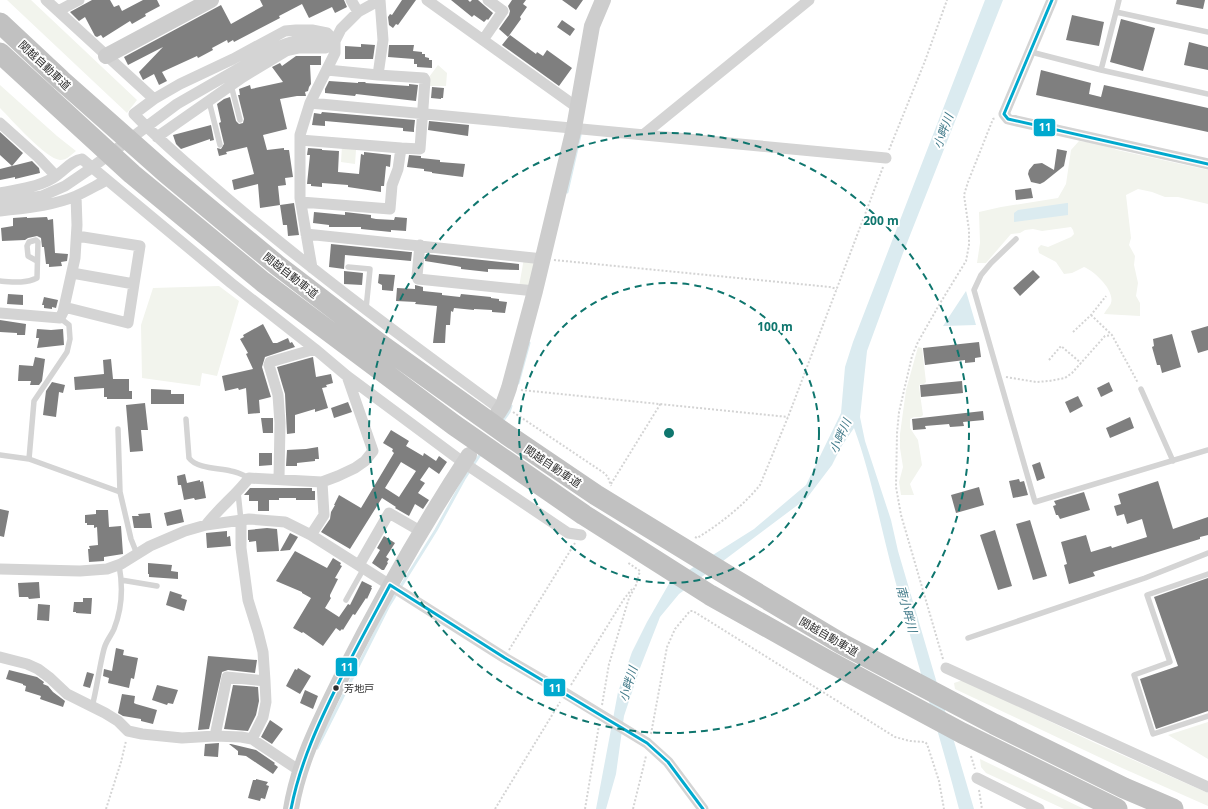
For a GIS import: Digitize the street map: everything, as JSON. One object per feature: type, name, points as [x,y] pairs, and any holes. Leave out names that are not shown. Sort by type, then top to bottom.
[{"type":"highway","name":"関越自動車道","points":[[0,23],[166,173],[277,265],[380,344],[506,434],[606,489],[730,577],[842,644],[952,703],[1117,784],[1173,809]]},
{"type":"highway","name":"関越自動車道","points":[[0,53],[132,174],[263,282],[454,425],[582,525],[922,713],[1117,809]]},
{"type":"street","points":[[46,0],[154,99]]},
{"type":"street","points":[[58,11],[79,0]]},
{"type":"street","points":[[106,56],[211,0]]},
{"type":"street","points":[[351,0],[358,12]]},
{"type":"street","points":[[157,137],[231,85],[286,51],[299,48],[326,48],[335,41],[341,30],[358,12],[380,0],[383,40],[378,75]]},
{"type":"street","points":[[427,0],[578,108]]},
{"type":"street","points":[[483,40],[504,11],[488,0]]},
{"type":"street","points":[[312,268],[301,202],[300,135],[310,103],[335,53],[335,41],[327,33],[312,30],[285,31],[233,59],[180,84],[154,99],[134,114],[157,137],[233,203],[312,268],[500,409],[510,388],[535,291],[574,128],[592,26],[603,0]]},
{"type":"street","points":[[643,135],[809,0]]},
{"type":"street","points":[[1052,0],[1004,114],[1008,118],[1208,164]]},
{"type":"street","points":[[0,203],[42,196],[65,186],[177,104],[286,42],[299,39],[335,41]]},
{"type":"street","points":[[300,140],[420,149],[424,78],[327,70]]},
{"type":"street","points":[[310,103],[886,158]]},
{"type":"street","points":[[0,122],[56,176]]},
{"type":"street","points":[[301,202],[390,209],[392,185],[398,169],[401,148]]},
{"type":"street","points":[[0,193],[42,183],[56,176],[77,160],[82,160],[237,288],[347,376],[467,459],[568,533],[582,525]]},
{"type":"street","points":[[0,210],[47,204],[76,196],[107,180]]},
{"type":"street","points":[[62,313],[75,258],[77,236],[76,196]]},
{"type":"street","points":[[306,234],[543,259]]},
{"type":"street","points":[[0,313],[62,313],[128,323],[140,246],[77,236]]},
{"type":"street","points":[[420,245],[418,279],[535,291]]},
{"type":"street","points":[[72,273],[134,284]]},
{"type":"street","points":[[278,479],[280,423],[278,395],[269,365],[270,362],[315,349]]},
{"type":"street","points":[[206,525],[238,492],[249,478],[322,482],[354,468],[365,460],[373,451],[347,376]]},
{"type":"street","points":[[292,809],[294,792],[300,770],[314,732],[360,640],[395,588],[422,532],[467,459]]},
{"type":"street","points":[[311,534],[324,514],[322,482]]},
{"type":"street","points":[[361,566],[389,513],[422,532]]},
{"type":"street","points":[[0,570],[80,571],[107,569],[130,560],[137,554],[166,538],[206,525],[249,519],[285,522],[311,534],[504,658],[565,693],[648,744],[668,762],[703,809]]},
{"type":"street","points":[[241,521],[241,548],[247,593],[263,652],[265,681],[266,702],[263,717],[252,739]]},
{"type":"street","points":[[0,657],[27,664],[38,669],[67,694],[118,722],[128,731],[182,738],[230,735],[252,739],[300,770]]},
{"type":"street","points":[[946,668],[1208,787]]},
{"type":"street","points":[[216,736],[227,677],[265,681]]},
{"type":"street","points":[[977,778],[1040,809]]},
{"type":"lane","points":[[1101,70],[1119,0]]},
{"type":"lane","points":[[1116,12],[1208,32]]},
{"type":"lane","points":[[1031,52],[1101,70],[1208,94]]},
{"type":"lane","points":[[231,85],[240,120]]},
{"type":"lane","points":[[208,101],[220,145]]},
{"type":"lane","points":[[1016,239],[981,275],[974,290],[1035,502],[1208,450]]},
{"type":"lane","points":[[0,281],[18,283],[30,282],[37,278],[37,261]]},
{"type":"lane","points":[[348,267],[370,269],[366,309]]},
{"type":"lane","points":[[29,459],[34,401],[67,352],[70,339],[69,325],[62,313]]},
{"type":"lane","points":[[1141,389],[1173,461]]},
{"type":"lane","points":[[186,419],[189,458],[192,462],[205,467],[234,471],[249,478]]},
{"type":"lane","points":[[118,429],[120,492],[131,539],[137,554]]},
{"type":"lane","points":[[0,455],[29,459],[120,492]]},
{"type":"lane","points":[[238,492],[241,521]]},
{"type":"lane","points":[[968,638],[1145,578],[1208,553]]},
{"type":"lane","points":[[92,707],[104,651],[119,613],[121,600],[121,580],[119,565]]},
{"type":"lane","points":[[346,600],[361,566]]},
{"type":"lane","points":[[1208,574],[1147,595],[1170,662],[1134,675],[1153,734],[1208,716]]},
{"type":"lane","points":[[121,580],[157,586]]},
{"type":"path","points":[[697,538],[709,531],[732,513],[760,485],[838,289],[883,170],[886,158],[926,61],[947,0]]},
{"type":"path","points":[[946,668],[901,515],[896,487],[899,412],[912,356],[918,342],[966,261],[969,245],[969,230],[964,195],[993,119],[1004,114]]},
{"type":"path","points":[[543,259],[822,286],[838,289]]},
{"type":"path","points":[[1073,332],[1091,315],[1106,296]]},
{"type":"path","points":[[1091,315],[1112,335],[1141,389]]},
{"type":"path","points":[[999,375],[1036,382],[1065,378],[1072,373],[1105,336],[1112,335]]},
{"type":"path","points":[[1049,360],[1061,346],[1081,362]]},
{"type":"path","points":[[510,388],[788,416]]},
{"type":"path","points":[[606,489],[661,403]]},
{"type":"path","points":[[500,409],[604,473],[608,477],[606,489]]},
{"type":"path","points":[[504,658],[582,525]]},
{"type":"path","points":[[585,809],[602,717],[609,664],[629,598],[636,585],[640,570],[623,559]]},
{"type":"path","points":[[634,809],[667,647],[675,629],[690,611],[693,611],[895,737],[903,740],[925,742],[927,744],[939,781],[944,809]]},
{"type":"path","points":[[106,809],[121,762],[128,731]]},
{"type":"path","points":[[971,756],[977,778],[982,809]]},
{"type":"shaded area","points":[[7,0],[31,0],[137,100],[127,113]]},
{"type":"shaded area","points":[[438,65],[447,73],[446,86],[429,86],[429,77]]},
{"type":"shaded area","points":[[0,85],[76,151],[62,160],[54,158],[46,153],[0,108]]},
{"type":"shaded area","points":[[1079,141],[1101,144],[1117,150],[1208,170],[1208,204],[1178,197],[1165,197],[1138,189],[1126,195],[1131,238],[1129,245],[1135,256],[1134,265],[1138,283],[1136,296],[1140,303],[1140,316],[1104,314],[1111,303],[1110,292],[1093,272],[1084,267],[1072,273],[1064,274],[1056,262],[1039,253],[1038,248],[1041,245],[1048,247],[1071,237],[1074,234],[1071,227],[1042,231],[1033,229],[1011,234],[986,263],[977,263],[980,243],[979,212],[1058,198],[1066,184],[1071,150]]},
{"type":"shaded area","points":[[342,146],[356,150],[355,164],[341,162]]},
{"type":"shaded area","points":[[524,258],[536,263],[529,288],[519,287]]},
{"type":"shaded area","points":[[219,286],[239,301],[217,376],[202,373],[200,386],[142,378],[141,325],[153,288]]},
{"type":"shaded area","points":[[918,347],[922,348],[926,382],[924,384],[920,384],[919,387],[923,415],[921,417],[914,417],[910,419],[910,428],[918,440],[922,465],[910,484],[914,495],[901,495],[899,482],[903,467],[900,448],[900,434],[906,390]]},
{"type":"shaded area","points":[[963,680],[1095,743],[1208,793],[1208,806],[1122,768],[955,689],[954,683]]},
{"type":"shaded area","points":[[1208,722],[1208,759],[1168,735]]},
{"type":"shaded area","points":[[980,759],[1084,809],[1064,809],[986,773],[981,767]]},
{"type":"water","points":[[985,0],[1003,0],[903,253],[867,351],[860,417],[865,441],[891,520],[898,551],[974,809],[959,809],[890,561],[866,465],[854,428],[841,447],[832,465],[807,498],[679,594],[660,617],[640,668],[624,716],[616,774],[606,809],[596,809],[618,692],[632,652],[670,582],[754,529],[806,485],[841,413],[845,367],[853,342]]},
{"type":"water","points":[[1068,203],[1068,215],[1014,222],[1014,213],[1018,210]]},
{"type":"water","points":[[966,291],[976,325],[943,326]]},
{"type":"building","points":[[92,0],[110,0],[114,7],[119,5],[122,11],[143,0],[157,0],[160,6],[145,14],[146,16],[132,24],[130,21],[103,38],[101,35],[97,37],[95,36],[85,17],[79,21],[70,12]]},
{"type":"building","points":[[260,0],[344,0],[347,7],[335,13],[332,7],[309,18],[302,4],[279,16],[280,18],[234,42],[233,40],[228,43],[227,40],[198,58],[197,56],[162,72],[167,81],[159,85],[154,74],[143,80],[139,72],[163,47],[128,65],[124,57],[221,5],[231,24],[263,6]]},
{"type":"building","points":[[402,0],[416,0],[398,25],[396,24],[393,28],[389,25],[388,17],[390,14],[392,15]]},
{"type":"building","points":[[451,0],[468,0],[470,2],[472,0],[478,0],[493,13],[488,20],[487,19],[484,22],[474,15],[472,17]]},
{"type":"building","points":[[512,0],[526,0],[523,4],[527,7],[520,17],[521,19],[508,37],[499,29],[509,15],[510,11],[508,6]]},
{"type":"building","points":[[562,0],[583,0],[576,10]]},
{"type":"building","points":[[1177,0],[1205,0],[1203,9],[1176,4]]},
{"type":"building","points":[[1072,15],[1104,22],[1099,46],[1066,40]]},
{"type":"building","points":[[1121,19],[1155,28],[1143,71],[1110,62]]},
{"type":"building","points":[[562,20],[575,29],[570,36],[557,27]]},
{"type":"building","points":[[510,35],[536,54],[537,52],[543,56],[547,50],[572,68],[559,86],[502,45]]},
{"type":"building","points":[[1189,42],[1208,47],[1208,70],[1184,65]]},
{"type":"building","points":[[361,44],[375,45],[373,59],[345,59],[345,46],[361,47]]},
{"type":"building","points":[[389,45],[414,45],[413,51],[422,52],[422,54],[425,54],[425,57],[432,60],[432,68],[417,67],[417,64],[414,64],[414,59],[388,57]]},
{"type":"building","points":[[296,56],[321,56],[321,65],[310,65],[311,84],[308,91],[305,92],[306,96],[280,99],[287,129],[263,135],[267,150],[284,148],[284,150],[289,150],[293,177],[285,178],[286,185],[278,186],[280,205],[260,208],[258,184],[234,190],[232,180],[254,174],[247,147],[226,152],[227,154],[219,156],[217,148],[221,149],[224,144],[219,123],[221,122],[217,104],[230,97],[236,121],[239,124],[243,123],[244,119],[238,95],[240,95],[239,89],[250,85],[251,89],[283,82],[272,67],[280,63],[282,66]]},
{"type":"building","points":[[1041,70],[1091,83],[1089,94],[1101,97],[1104,85],[1208,108],[1208,132],[1036,95]]},
{"type":"building","points":[[329,81],[358,83],[366,82],[365,83],[409,86],[409,84],[418,85],[416,101],[356,94],[355,96],[325,93],[325,89]]},
{"type":"building","points":[[432,87],[444,88],[443,98],[431,98]]},
{"type":"building","points":[[322,112],[415,120],[414,132],[403,131],[403,128],[325,121],[325,126],[312,125],[314,113],[321,114]]},
{"type":"building","points":[[429,121],[469,125],[468,136],[428,130]]},
{"type":"building","points":[[211,125],[214,140],[210,141],[210,139],[181,149],[176,144],[173,135]]},
{"type":"building","points":[[0,132],[23,153],[12,166],[0,155]]},
{"type":"building","points":[[308,148],[339,151],[338,172],[359,174],[361,154],[364,155],[364,152],[391,155],[390,167],[386,166],[384,186],[381,186],[381,192],[348,187],[348,185],[322,183],[322,187],[307,184],[310,155],[307,155]]},
{"type":"building","points":[[1057,149],[1067,151],[1064,166],[1040,184],[1031,182],[1028,174],[1029,170],[1034,164],[1042,163],[1054,170]]},
{"type":"building","points":[[409,155],[440,160],[440,162],[465,164],[463,177],[432,173],[424,171],[424,169],[407,167]]},
{"type":"building","points":[[32,161],[39,168],[40,173],[15,179],[15,177],[0,180],[0,169]]},
{"type":"building","points":[[1031,188],[1033,198],[1016,200],[1015,190]]},
{"type":"building","points":[[294,203],[299,235],[288,236],[287,225],[283,225],[280,205]]},
{"type":"building","points":[[314,212],[345,215],[345,212],[371,215],[371,218],[376,219],[394,220],[395,217],[407,218],[406,231],[391,230],[391,232],[361,229],[361,227],[329,227],[329,225],[313,223]]},
{"type":"building","points":[[47,217],[48,220],[53,219],[55,253],[68,254],[67,261],[61,262],[62,266],[49,267],[49,264],[46,264],[44,247],[42,247],[41,238],[37,236],[25,240],[2,241],[1,228],[13,226],[13,218]]},
{"type":"building","points":[[331,244],[412,252],[411,261],[345,255],[344,269],[329,267]]},
{"type":"building","points":[[426,254],[519,264],[519,270],[488,269],[488,272],[461,269],[461,267],[425,261]]},
{"type":"building","points":[[1033,270],[1040,277],[1020,296],[1013,288]]},
{"type":"building","points":[[344,271],[363,273],[362,285],[344,284]]},
{"type":"building","points":[[379,274],[395,275],[393,291],[382,290],[382,285],[378,283]]},
{"type":"building","points":[[415,285],[423,287],[423,291],[442,293],[442,295],[460,297],[461,294],[499,299],[499,301],[507,302],[505,313],[492,312],[492,310],[454,308],[453,312],[451,311],[450,325],[446,325],[445,343],[433,343],[437,306],[415,304],[416,302],[396,301],[397,288],[415,289]]},
{"type":"building","points":[[8,294],[23,295],[23,305],[7,304]]},
{"type":"building","points":[[44,297],[58,300],[56,308],[44,308],[44,305],[42,305]]},
{"type":"building","points":[[0,320],[26,324],[25,335],[0,332]]},
{"type":"building","points":[[263,324],[273,343],[277,343],[288,338],[290,343],[292,342],[295,347],[265,357],[262,367],[271,397],[259,400],[260,413],[248,414],[246,388],[225,391],[222,376],[253,369],[246,354],[248,353],[240,339],[244,337],[243,335]]},
{"type":"building","points":[[1208,326],[1208,350],[1198,353],[1191,331]]},
{"type":"building","points":[[37,329],[63,329],[64,345],[37,348],[39,338],[36,338]]},
{"type":"building","points":[[1172,334],[1181,367],[1162,373],[1160,365],[1157,365],[1152,347],[1154,346],[1153,339]]},
{"type":"building","points":[[979,342],[981,357],[975,358],[975,362],[965,363],[965,360],[925,365],[923,348]]},
{"type":"building","points":[[35,357],[45,359],[42,381],[39,385],[30,385],[31,381],[18,381],[19,365],[33,366]]},
{"type":"building","points":[[313,357],[316,377],[331,374],[333,383],[322,388],[328,408],[315,412],[315,409],[295,415],[295,433],[287,434],[285,394],[277,367]]},
{"type":"building","points":[[111,359],[113,379],[129,379],[129,391],[132,391],[132,399],[107,399],[107,397],[104,397],[104,388],[75,390],[74,377],[104,374],[103,360]]},
{"type":"building","points":[[962,381],[963,393],[921,397],[920,385]]},
{"type":"building","points":[[52,382],[65,385],[63,393],[59,392],[56,417],[43,415],[46,391]]},
{"type":"building","points":[[1109,382],[1113,391],[1101,397],[1097,388]]},
{"type":"building","points":[[151,389],[171,390],[171,394],[184,394],[184,404],[151,404]]},
{"type":"building","points":[[1078,396],[1083,406],[1070,413],[1065,402]]},
{"type":"building","points":[[348,402],[352,412],[334,418],[331,408]]},
{"type":"building","points":[[145,403],[148,430],[141,430],[143,451],[130,452],[126,405]]},
{"type":"building","points":[[983,411],[984,420],[963,422],[964,426],[950,427],[949,424],[925,426],[926,429],[913,430],[912,419]]},
{"type":"building","points":[[1130,417],[1134,428],[1110,438],[1106,428]]},
{"type":"building","points":[[261,418],[273,418],[273,433],[263,433]]},
{"type":"building","points":[[391,430],[409,441],[406,446],[423,456],[424,453],[436,461],[439,456],[447,462],[439,474],[429,467],[420,480],[425,483],[418,493],[429,500],[423,509],[415,504],[409,516],[382,498],[350,549],[321,532],[330,519],[331,512],[339,495],[361,508],[394,453],[392,451],[393,449],[383,443]],"holes":[[[401,462],[416,471],[399,497],[385,488]]]},
{"type":"building","points":[[318,447],[319,459],[315,459],[315,461],[297,463],[297,466],[286,466],[287,450]]},
{"type":"building","points":[[259,453],[272,453],[272,465],[259,466]]},
{"type":"building","points":[[1040,462],[1045,478],[1037,481],[1032,465]]},
{"type":"building","points":[[185,474],[187,483],[200,480],[200,482],[203,481],[206,498],[184,500],[181,485],[178,485],[177,476]]},
{"type":"building","points":[[1019,479],[1020,482],[1024,481],[1028,495],[1013,498],[1009,481]]},
{"type":"building","points":[[1158,481],[1173,529],[1208,517],[1208,535],[1200,537],[1200,539],[1093,572],[1095,576],[1069,584],[1064,565],[1067,564],[1061,542],[1086,535],[1091,552],[1111,546],[1112,548],[1147,537],[1142,519],[1127,524],[1124,514],[1117,516],[1114,506],[1121,504],[1118,494]]},
{"type":"building","points":[[979,487],[984,505],[956,513],[951,495]]},
{"type":"building","points":[[250,488],[312,488],[312,491],[315,491],[315,500],[279,498],[279,500],[269,500],[269,511],[258,511],[258,501],[249,501],[249,495],[244,495]]},
{"type":"building","points":[[1084,492],[1090,510],[1060,519],[1058,515],[1056,515],[1053,506],[1056,505],[1054,501]]},
{"type":"building","points":[[0,509],[9,511],[4,537],[0,536]]},
{"type":"building","points":[[181,509],[184,522],[167,526],[164,513]]},
{"type":"building","points":[[96,510],[108,510],[109,527],[121,526],[123,554],[104,557],[104,561],[89,562],[89,546],[98,545],[97,527],[94,528],[94,525],[87,525],[87,523],[85,523],[85,515],[96,514]]},
{"type":"building","points":[[150,513],[152,528],[134,528],[132,516]]},
{"type":"building","points":[[1030,520],[1047,576],[1033,580],[1016,524]]},
{"type":"building","points":[[267,528],[277,529],[279,551],[257,552],[256,541],[249,542],[248,540],[248,530]]},
{"type":"building","points":[[995,530],[1012,586],[998,590],[980,535]]},
{"type":"building","points":[[227,531],[227,537],[230,536],[231,546],[207,548],[206,533]]},
{"type":"building","points":[[290,533],[298,537],[290,550],[280,551]]},
{"type":"building","points":[[384,536],[395,543],[386,557],[389,559],[387,562],[388,563],[384,570],[382,570],[372,563],[380,550],[377,548]]},
{"type":"building","points":[[295,551],[327,568],[333,558],[341,563],[340,565],[342,566],[335,578],[338,579],[330,595],[331,598],[325,608],[339,617],[348,604],[350,605],[362,581],[372,586],[367,599],[366,598],[355,615],[353,614],[343,630],[342,629],[340,631],[336,628],[323,646],[303,632],[302,633],[293,628],[311,598],[302,592],[276,581]]},
{"type":"building","points":[[148,563],[172,565],[171,571],[178,572],[178,579],[149,577]]},
{"type":"building","points":[[1208,578],[1208,711],[1156,729],[1140,679],[1178,666],[1154,597]]},
{"type":"building","points":[[39,582],[40,598],[29,599],[28,597],[19,597],[18,583]]},
{"type":"building","points":[[170,591],[182,595],[181,598],[187,600],[184,611],[166,605]]},
{"type":"building","points":[[83,598],[92,598],[91,614],[73,612],[74,602],[83,602]]},
{"type":"building","points":[[38,604],[50,605],[49,621],[37,620]]},
{"type":"building","points":[[116,648],[124,650],[123,655],[138,658],[134,679],[131,678],[129,688],[108,683],[109,678],[103,676],[104,669],[112,671]]},
{"type":"building","points":[[208,656],[257,660],[255,673],[228,670],[222,672],[209,729],[198,730]]},
{"type":"building","points":[[298,668],[311,676],[300,694],[286,686],[295,669],[297,670]]},
{"type":"building","points":[[9,670],[37,677],[44,682],[43,684],[48,686],[65,701],[63,707],[40,699],[41,696],[25,691],[26,686],[23,684],[6,679]]},
{"type":"building","points":[[87,672],[94,674],[90,688],[83,686]]},
{"type":"building","points":[[157,685],[178,690],[173,704],[168,703],[167,705],[152,700]]},
{"type":"building","points":[[233,685],[258,687],[259,701],[256,715],[248,731],[224,729]]},
{"type":"building","points":[[305,690],[318,696],[313,709],[300,703]]},
{"type":"building","points":[[122,694],[135,696],[134,703],[157,710],[153,724],[141,721],[141,719],[123,716],[118,713]]},
{"type":"building","points":[[270,720],[283,729],[272,744],[261,737]]},
{"type":"building","points":[[219,743],[218,757],[204,756],[205,744]]},
{"type":"building","points":[[229,744],[256,750],[275,763],[274,764],[278,767],[273,774],[246,756],[238,755],[238,751]]},
{"type":"building","points":[[256,779],[268,782],[266,785],[269,786],[265,799],[261,798],[260,801],[248,798],[253,780]]},
{"type":"waterway","points":[[567,192],[581,131]]},
{"type":"waterway","points":[[518,383],[529,343]]},
{"type":"waterway","points":[[502,422],[511,406]]},
{"type":"waterway","points":[[317,748],[388,607],[436,530],[464,479],[481,453]]},
{"type":"transit line","name":"11","points":[[1052,0],[1004,114],[1008,119],[1208,164]]},
{"type":"transit line","name":"11","points":[[390,585],[505,658],[647,743],[668,762],[703,809]]},
{"type":"transit line","name":"11","points":[[291,809],[305,759],[318,727],[346,668],[390,585]]},
{"type":"place","name":"芳地戸","points":[[336,688]]},
{"type":"water label","name":"小畔川","points":[[943,131]]},
{"type":"water label","name":"小畔川","points":[[840,436]]},
{"type":"water label","name":"南小畔川","points":[[907,609]]},
{"type":"water label","name":"小畔川","points":[[628,684]]}]
